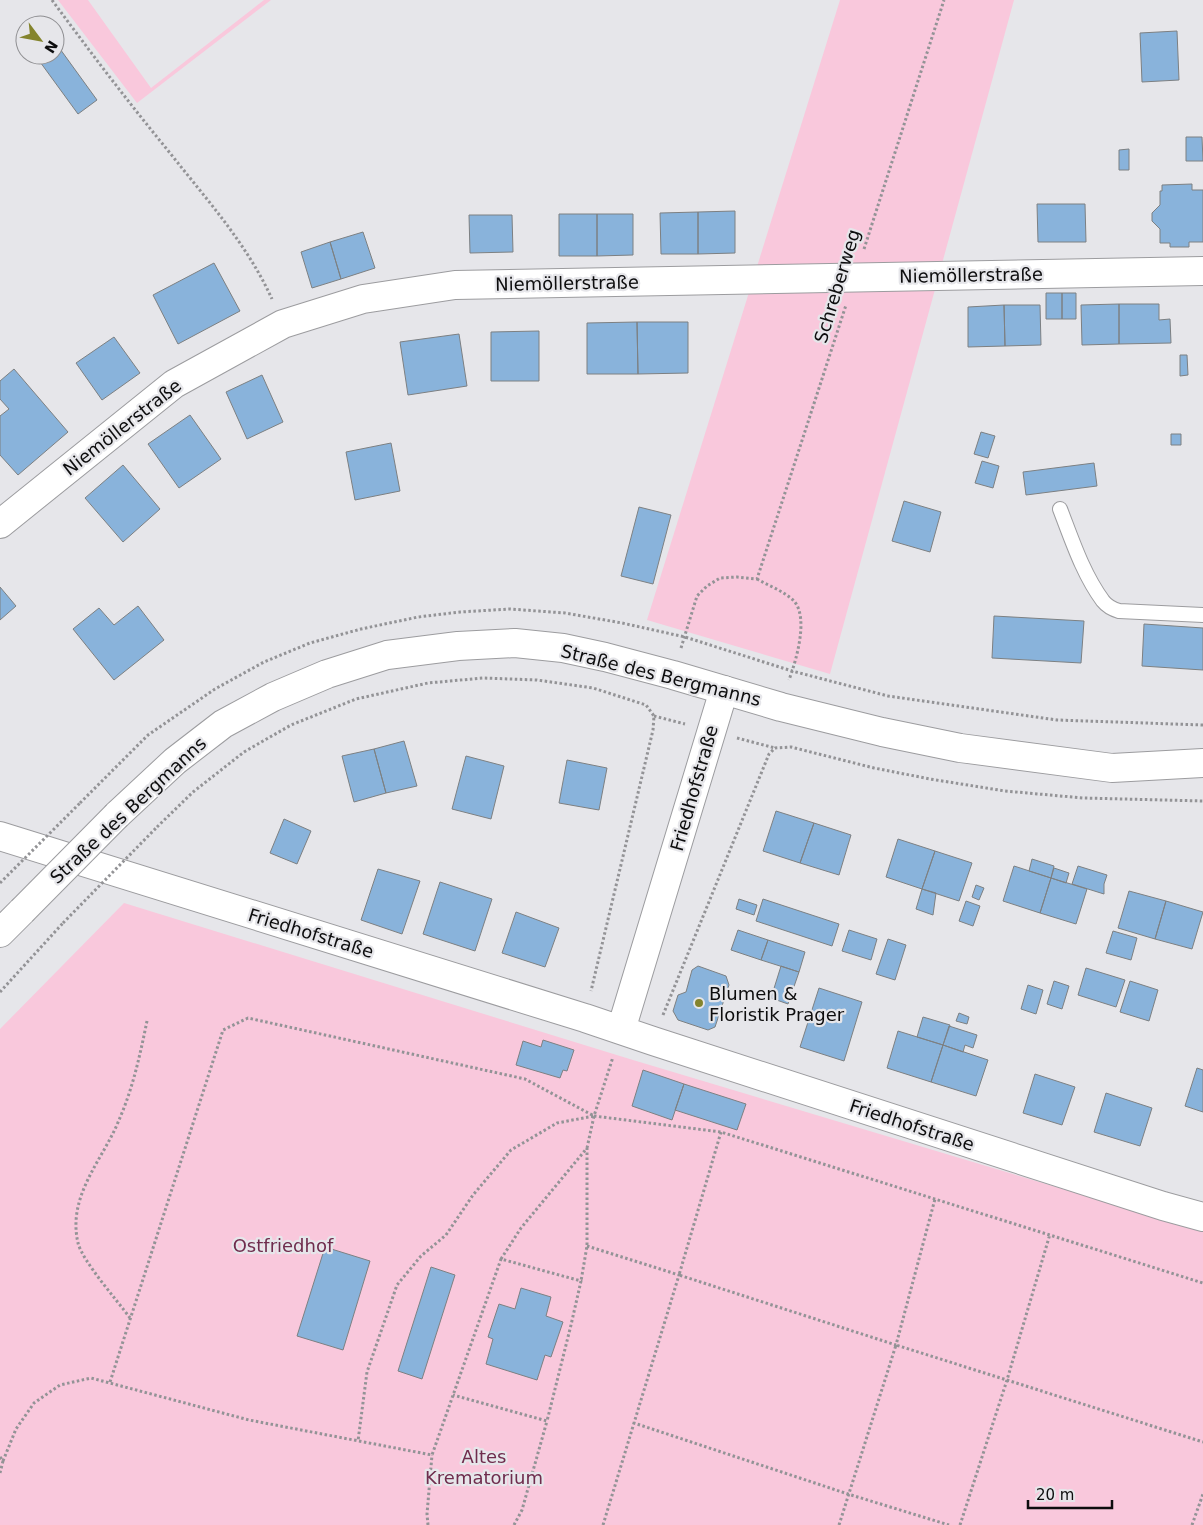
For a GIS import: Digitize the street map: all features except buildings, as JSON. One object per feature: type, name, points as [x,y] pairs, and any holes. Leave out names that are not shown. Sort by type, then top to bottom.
[{"type":"street","name":"Niemöllerstraße","points":[[0,524],[174,384],[283,324],[363,299],[455,285],[1203,271]]},
{"type":"street","name":"Straße des Bergmanns","points":[[0,933],[117,815],[176,761],[222,724],[273,697],[326,674],[387,655],[458,646],[524,644],[563,648],[605,657],[780,706],[882,732],[960,748],[1112,768],[1203,763]]},
{"type":"street","name":"Friedhofstraße","points":[[621,1030],[724,690]]},
{"type":"street","name":"Friedhofstraße","points":[[0,836],[585,1018],[1154,1203],[1203,1216]]},
{"type":"lane","points":[[1060,509],[1082,564],[1103,602],[1111,608],[1118,611],[1203,615]]},
{"type":"path","points":[[52,0],[123,95],[236,237],[266,285]]},
{"type":"path","name":"Schreberweg","points":[[757,579],[944,0]]},
{"type":"path","points":[[687,628],[697,596],[707,586],[720,578],[737,576],[757,579],[782,592],[795,602],[800,617],[800,633],[794,661]]},
{"type":"path","points":[[0,992],[63,923],[157,827],[193,792],[244,752],[291,725],[356,699],[428,683],[483,678],[537,680],[593,688],[646,704],[654,716],[654,730],[585,1018]]},
{"type":"path","points":[[653,1041],[769,754],[775,748],[791,747],[902,774],[1004,791],[1083,798],[1203,801]]},
{"type":"path","points":[[0,883],[80,803]]},
{"type":"path","points":[[110,1382],[223,1030],[248,1018],[525,1079],[594,1116]]},
{"type":"path","points":[[130,1318],[91,1266],[78,1244],[77,1206],[85,1182],[119,1122],[134,1080],[147,1021]]},
{"type":"path","points":[[514,1525],[522,1510],[547,1421],[581,1281],[587,1246],[587,1148],[594,1116],[621,1030]]},
{"type":"path","points":[[358,1441],[367,1372],[397,1285],[421,1256],[446,1235],[474,1195],[511,1150],[557,1123],[594,1116],[721,1132],[1203,1283]]},
{"type":"path","points":[[603,1525],[721,1132]]},
{"type":"path","points":[[428,1525],[427,1514],[432,1454],[501,1259],[521,1228],[587,1148]]},
{"type":"path","points":[[839,1525],[896,1345],[935,1199]]},
{"type":"path","points":[[960,1525],[1007,1380],[1050,1234]]},
{"type":"path","points":[[587,1246],[1203,1442]]},
{"type":"path","points":[[501,1259],[581,1281]]},
{"type":"path","points":[[0,1473],[2,1461],[16,1429],[34,1403],[60,1385],[91,1378],[248,1420],[432,1454]]},
{"type":"path","points":[[453,1395],[547,1421]]},
{"type":"path","points":[[634,1423],[848,1494],[949,1525]]},
{"type":"path","points":[[0,1457],[2,1461]]},
{"type":"path","points":[[1192,1525],[1203,1494]]},
{"type":"green space","points":[[58,0],[88,0],[151,88],[264,0],[271,0],[137,103]]},
{"type":"green space","points":[[840,0],[1014,0],[830,674],[647,620]]},
{"type":"green space","name":"Ostfriedhof","points":[[124,903],[633,1060],[1203,1231],[1203,1525],[0,1525],[0,1029]]},
{"type":"place","name":"Blumen & Floristik Prager","points":[[699,1003]]},
{"type":"park label","name":"Altes Krematorium","points":[[484,1466]]}]
